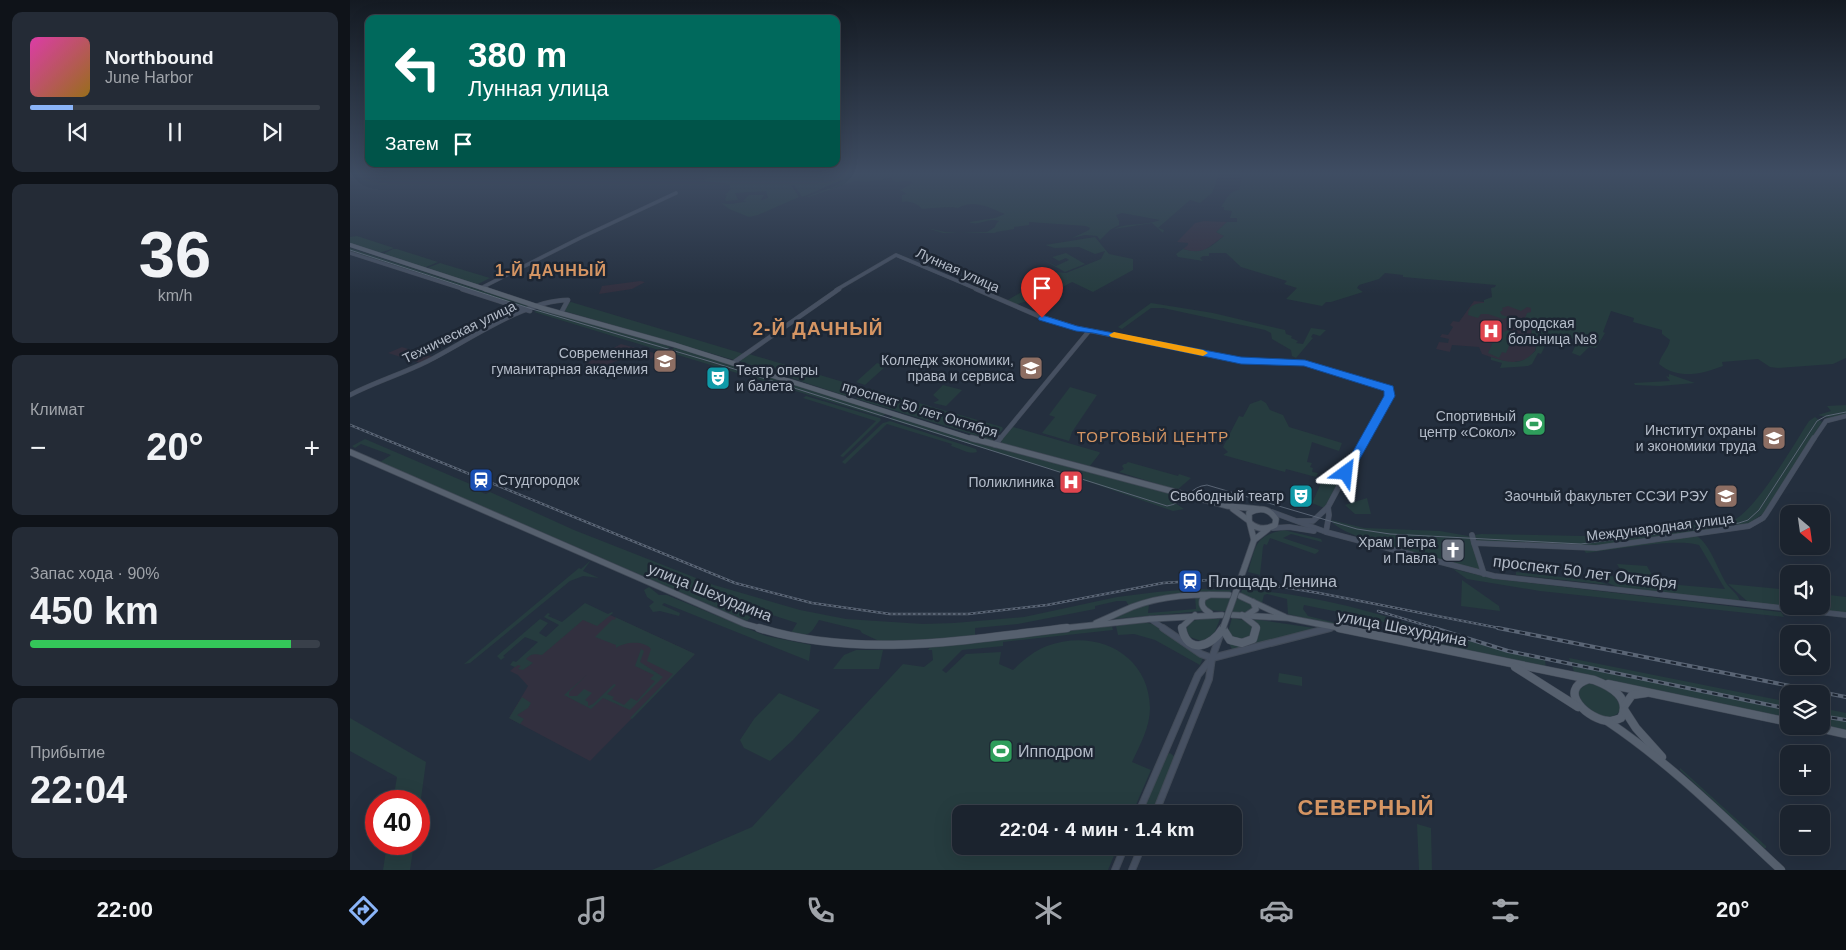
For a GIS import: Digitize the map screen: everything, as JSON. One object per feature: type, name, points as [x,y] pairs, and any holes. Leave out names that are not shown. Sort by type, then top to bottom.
[{"type":"main road","name":"проспект 50 лет Октября","points":[[350,246],[538,307],[655,339],[995,445],[1228,506],[1258,509]]},
{"type":"main road","name":"улица Шехурдина","points":[[350,452],[745,624],[790,637],[835,644],[897,646],[1150,619],[1222,614]]},
{"type":"main road","name":"проспект 50 лет Октября","points":[[1228,506],[1250,522]]},
{"type":"main road","points":[[1195,615],[1182,627],[1184,636],[1190,642],[1201,645],[1209,644],[1223,628],[1254,540],[1249,513],[1258,509],[1272,512],[1276,521],[1254,540]]},
{"type":"main road","points":[[1250,522],[1258,528],[1270,528]]},
{"type":"main road","points":[[1212,594],[1203,598],[1202,603],[1203,608],[1212,614]]},
{"type":"main road","name":"улица Шехурдина","points":[[1084,626],[1157,600],[1193,595],[1229,595]]},
{"type":"main road","name":"улица Шехурдина","points":[[1240,596],[1288,618]]},
{"type":"main road","points":[[1223,628],[1224,635],[1230,642],[1245,643],[1253,640],[1256,635],[1256,626],[1244,615],[1256,609],[1252,600]]},
{"type":"main road","name":"улица Шехурдина","points":[[1233,615],[1288,618],[1589,679]]},
{"type":"main road","points":[[1111,616],[1110,621],[1116,623]]},
{"type":"main road","name":"улица Шехурдина","points":[[1511,664],[1583,710]]},
{"type":"main road","points":[[1651,692],[1632,695],[1618,720],[1607,721],[1595,718],[1583,710],[1576,700],[1574,690],[1578,682],[1589,679],[1651,692],[1780,720]]},
{"type":"main road","points":[[1602,682],[1616,692],[1636,728],[1673,770]]},
{"type":"main road","points":[[1607,721],[1638,742],[1673,770],[1781,870]]},
{"type":"main road","points":[[1830,730],[1846,734]]},
{"type":"street","points":[[481,288],[634,213]]},
{"type":"street","points":[[350,253],[530,311]]},
{"type":"street","name":"Лунная улица","points":[[733,363],[822,299],[896,255],[1041,317],[1089,331],[1093,330],[1241,360],[1305,363],[1390,389],[1390,396],[1328,507]]},
{"type":"street","name":"Техническая улица","points":[[350,396],[426,362],[506,319],[538,307],[561,300],[568,300],[561,313]]},
{"type":"street","points":[[995,445],[1089,331]]},
{"type":"street","name":"Международная улица","points":[[1474,543],[1596,548],[1749,526],[1763,518],[1766,514],[1826,420],[1846,416]]},
{"type":"street","points":[[1294,521],[1313,521],[1328,507]]},
{"type":"street","points":[[1326,532],[1329,515],[1328,507]]},
{"type":"street","name":"проспект 50 лет Октября","points":[[1272,512],[1326,532],[1484,574],[1846,615]]},
{"type":"street","name":"проспект 50 лет Октября","points":[[1270,528],[1326,532]]},
{"type":"street","points":[[1472,535],[1484,574]]},
{"type":"street","points":[[1150,619],[1201,654],[1212,658],[1331,628]]},
{"type":"street","points":[[1159,805],[1210,676],[1212,658],[1223,628]]},
{"type":"street","points":[[1142,805],[1198,675],[1212,658]]},
{"type":"street","points":[[1115,870],[1121,855]]},
{"type":"street","points":[[1132,870],[1138,855]]},
{"type":"shaded area","points":[[1204,221],[1227,222],[1216,232],[1224,236],[1205,250],[1194,252],[1183,249],[1188,243],[1177,242],[1195,223]]},
{"type":"shaded area","points":[[645,282],[632,289],[599,294],[602,286]]},
{"type":"shaded area","name":"Городская больница №8","points":[[1474,301],[1534,307],[1527,327],[1532,329],[1531,334],[1536,346],[1535,351],[1526,360],[1508,363],[1482,354],[1479,347],[1452,345],[1450,352],[1436,349],[1439,342],[1448,343],[1449,339],[1440,337],[1442,334],[1448,335],[1453,327],[1450,325],[1453,321],[1459,322]]},
{"type":"shaded area","points":[[621,344],[658,354],[651,359],[640,355],[634,358],[626,356],[600,369],[585,364]]},
{"type":"shaded area","points":[[402,347],[433,357],[420,363],[388,353]]},
{"type":"shaded area","points":[[608,614],[695,654],[590,761],[509,718],[528,686],[518,675],[510,671],[539,646],[580,618]]},
{"type":"green space","points":[[738,213],[763,213],[758,215],[749,217]]},
{"type":"green space","points":[[1001,213],[1176,213],[1158,228],[1164,230],[1163,233],[1152,223],[1114,229],[1125,225],[1160,220],[1122,213],[1116,215],[1119,225],[1110,230],[1100,240],[1097,236],[1085,235],[1072,238],[1089,230],[1090,228],[1086,226],[1029,222],[1029,225],[995,233],[959,233],[987,232],[995,227],[999,221],[969,222],[995,218],[1005,214]]},
{"type":"green space","points":[[1232,213],[1846,213],[1846,358],[1833,364],[1778,368],[1770,367],[1758,359],[1722,362],[1723,366],[1707,371],[1682,374],[1666,369],[1659,364],[1670,340],[1662,334],[1662,330],[1633,322],[1634,318],[1611,311],[1603,332],[1605,333],[1596,348],[1589,347],[1580,356],[1572,353],[1578,340],[1566,337],[1563,348],[1561,347],[1563,341],[1550,335],[1543,336],[1541,343],[1546,344],[1541,354],[1538,353],[1532,364],[1500,368],[1502,363],[1491,360],[1491,357],[1518,362],[1532,354],[1536,350],[1536,345],[1532,329],[1529,328],[1525,318],[1527,313],[1531,312],[1531,308],[1527,307],[1521,311],[1508,306],[1502,308],[1503,310],[1500,312],[1502,315],[1508,317],[1503,319],[1488,314],[1481,314],[1478,318],[1468,315],[1469,309],[1473,305],[1484,303],[1484,300],[1492,297],[1491,288],[1496,285],[1403,277],[1403,275],[1385,273],[1379,279],[1359,285],[1357,288],[1363,292],[1326,302],[1322,306],[1286,299],[1297,288],[1284,284],[1287,281],[1241,267],[1226,253],[1209,253],[1209,256],[1200,258],[1203,261],[1178,257],[1176,254],[1183,249],[1201,251],[1210,247],[1224,236],[1216,232],[1227,222],[1237,222],[1237,218],[1230,218]]},
{"type":"green space","points":[[927,228],[945,232],[959,233],[943,233]]},
{"type":"green space","points":[[357,236],[394,248],[380,253],[350,244],[350,237]]},
{"type":"green space","points":[[1095,237],[1109,254],[1133,259],[1133,270],[1093,292],[1072,282],[1061,288],[1058,286],[1032,300],[1017,304],[1027,308],[1025,310],[1006,301],[1056,272],[1066,273],[1101,259],[1105,251],[1095,254],[1079,247],[1055,248],[1045,245]]},
{"type":"green space","points":[[350,248],[532,307],[529,309],[350,252]]},
{"type":"green space","points":[[393,249],[438,262],[424,268],[383,254]]},
{"type":"green space","points":[[1066,253],[1085,264],[1065,272],[1040,258],[1056,266],[1069,260],[1066,258],[1059,261],[1052,257]]},
{"type":"green space","points":[[440,263],[490,278],[476,285],[427,268]]},
{"type":"green space","points":[[571,302],[744,354],[734,360],[564,311]]},
{"type":"green space","points":[[1151,303],[1213,313],[1285,330],[1286,334],[1298,341],[1296,343],[1303,344],[1311,328],[1326,330],[1320,336],[1313,334],[1311,337],[1313,338],[1296,358],[1292,356],[1291,350],[1272,339],[1271,333],[1265,330],[1163,308],[1151,308],[1122,329],[1118,327]]},
{"type":"green space","points":[[541,309],[671,347],[662,351],[534,312]]},
{"type":"green space","points":[[1508,330],[1515,332],[1506,353],[1502,352],[1499,358],[1488,353],[1497,333],[1500,334]]},
{"type":"green space","points":[[675,347],[886,414],[881,417],[668,352]]},
{"type":"green space","points":[[749,354],[860,388],[853,394],[846,396],[739,361]]},
{"type":"green space","points":[[877,363],[886,366],[865,385],[856,382]]},
{"type":"green space","points":[[1669,374],[1695,383],[1660,386],[1635,385],[1634,383],[1670,381],[1666,376],[1669,377]]},
{"type":"green space","points":[[943,385],[962,390],[946,406],[933,403],[939,400],[933,395]]},
{"type":"green space","points":[[1070,387],[1097,395],[1072,432],[1069,441],[1042,433],[1055,417],[1049,415]]},
{"type":"green space","points":[[867,388],[1002,427],[1003,429],[991,440],[857,399],[857,396]]},
{"type":"green space","points":[[806,396],[880,418],[881,420],[843,457],[840,456],[876,421],[803,398]]},
{"type":"green space","points":[[1261,400],[1266,403],[1270,410],[1283,415],[1289,427],[1342,443],[1339,451],[1312,442],[1307,462],[1312,463],[1310,467],[1313,468],[1312,472],[1318,473],[1316,477],[1286,469],[1285,472],[1223,455],[1228,452],[1223,447],[1239,416],[1243,417],[1250,404]]},
{"type":"green space","points":[[1846,405],[1846,415],[1829,418],[1818,415],[1831,411],[1827,406]]},
{"type":"green space","points":[[893,416],[993,447],[1173,494],[1175,503],[1184,509],[1173,511],[1063,473],[889,419]]},
{"type":"green space","points":[[1815,417],[1822,422],[1764,513],[1748,524],[1595,547],[1478,541],[1475,538],[1475,535],[1481,534],[1584,536],[1732,521],[1742,515],[1763,491],[1809,421]]},
{"type":"green space","points":[[890,421],[976,449],[977,452],[967,452],[951,446],[952,444],[887,424],[845,464],[842,462],[883,423]]},
{"type":"green space","points":[[1013,427],[1100,453],[1090,466],[1002,443],[1001,440]]},
{"type":"green space","points":[[365,439],[477,487],[475,490],[486,494],[490,492],[574,530],[714,585],[800,610],[846,619],[923,624],[954,623],[1024,617],[1117,597],[1157,592],[1193,589],[1231,590],[1230,594],[1206,592],[1129,606],[1126,601],[1117,601],[1095,606],[1095,609],[1018,624],[975,628],[975,635],[930,641],[881,642],[862,633],[860,630],[819,620],[808,634],[791,633],[797,623],[757,610],[747,621],[380,462],[391,455],[361,444],[355,448],[352,446]]},
{"type":"green space","points":[[1128,462],[1191,478],[1177,490],[1119,472],[1124,469],[1122,466]]},
{"type":"green space","points":[[1322,481],[1337,485],[1324,508],[1312,503]]},
{"type":"green space","points":[[1367,498],[1371,514],[1355,514],[1345,505]]},
{"type":"green space","points":[[1331,520],[1364,528],[1440,531],[1468,536],[1481,569],[1424,557],[1375,543],[1354,535]]},
{"type":"green space","points":[[1284,530],[1321,539],[1322,542],[1291,534],[1283,538],[1319,550],[1318,552],[1315,554],[1270,538],[1267,545],[1264,544],[1263,547],[1260,575],[1248,572],[1255,549],[1262,539],[1274,532]]},
{"type":"green space","points":[[1697,536],[1706,545],[1726,583],[1740,601],[1620,588],[1603,581],[1596,575],[1675,582],[1679,585],[1725,589],[1699,545],[1675,543],[1644,545],[1586,553],[1584,550]]},
{"type":"green space","points":[[591,560],[583,571],[599,578],[583,576],[570,581],[470,663],[464,664],[579,568],[581,569]]},
{"type":"green space","points":[[1617,564],[1647,566],[1653,577],[1623,574]]},
{"type":"green space","points":[[1453,569],[1495,579],[1780,612],[1780,615],[1784,617],[1540,591],[1467,579]]},
{"type":"green space","points":[[1516,572],[1598,581],[1609,585],[1516,575]]},
{"type":"green space","points":[[1462,580],[1499,606],[1500,611],[1461,606]]},
{"type":"green space","points":[[1728,584],[1780,589],[1780,606],[1748,602]]},
{"type":"green space","points":[[649,587],[659,595],[667,595],[766,636],[811,645],[809,661],[664,603],[662,605],[680,613],[679,616],[660,611],[653,612],[649,606],[654,602],[647,597],[644,590]]},
{"type":"green space","points":[[1242,590],[1291,595],[1343,605],[1395,619],[1441,636],[1442,633],[1489,647],[1545,660],[1546,668],[1435,646],[1418,632],[1373,619],[1304,605],[1303,609],[1308,616],[1352,627],[1351,629],[1288,614],[1287,599],[1267,594],[1264,595],[1262,603],[1240,595]]},
{"type":"green space","points":[[1830,595],[1846,597],[1846,613],[1830,611]]},
{"type":"green space","points":[[1195,596],[1204,596],[1203,611],[1112,619],[1130,610],[1149,604],[1148,613],[1196,609]]},
{"type":"green space","points":[[1218,596],[1246,600],[1255,607],[1248,613],[1207,610],[1203,602],[1208,598]]},
{"type":"green space","points":[[585,603],[608,614],[613,613],[597,626],[583,620],[542,655],[534,654],[528,657],[526,659],[533,663],[523,670],[518,669],[521,666],[515,667],[510,665],[538,642],[525,637],[503,656],[505,657],[501,660],[497,656],[540,619],[548,623],[539,633],[546,637],[559,625],[544,617],[548,613],[550,614],[548,616],[562,622]]},
{"type":"green space","points":[[615,617],[695,654],[632,719],[630,718],[673,674],[647,661],[651,649],[648,646],[634,643],[624,644],[616,648],[616,645],[595,637],[612,620],[616,619]]},
{"type":"green space","points":[[1209,618],[1220,619],[1214,634],[1204,642],[1190,637],[1186,629],[1191,621]]},
{"type":"green space","points":[[1232,618],[1248,621],[1253,625],[1255,635],[1244,641],[1227,635]]},
{"type":"green space","points":[[1254,619],[1321,629],[1233,652],[1229,643],[1256,640],[1259,629]]},
{"type":"green space","points":[[1144,622],[1156,625],[1203,658],[1200,665],[1155,640],[1134,634],[1118,635],[1116,626]]},
{"type":"green space","name":"Ипподром","points":[[1112,626],[1113,630],[1003,642],[1003,646],[962,650],[942,670],[946,673],[966,654],[1001,652],[999,664],[1013,670],[1038,650],[1065,641],[1083,640],[1100,643],[1130,659],[1140,673],[1147,689],[1150,708],[1146,729],[1132,762],[1151,770],[1136,805],[952,805],[952,855],[1114,855],[1108,870],[652,870],[752,827],[903,664],[924,667],[933,660],[932,650],[928,650],[930,647]]},
{"type":"green space","points":[[641,649],[644,651],[640,662],[663,677],[630,710],[603,698],[591,709],[564,695],[587,675],[569,692],[569,696],[577,696],[584,689],[592,693],[585,700],[588,702],[588,706],[593,704],[614,684],[616,685],[607,694],[614,697],[612,699],[624,705],[631,698],[637,701],[655,681],[650,679],[654,675],[635,666]]},
{"type":"green space","points":[[856,650],[883,650],[879,669],[833,669],[844,655]]},
{"type":"green space","points":[[1569,658],[1780,700],[1780,716],[1575,674]]},
{"type":"green space","points":[[1279,673],[1302,677],[1302,686],[1278,682]]},
{"type":"green space","points":[[1586,684],[1603,687],[1616,698],[1621,709],[1616,715],[1602,717],[1589,710],[1583,704],[1579,690]]},
{"type":"green space","points":[[779,693],[820,710],[793,740],[770,761],[744,748],[740,740],[754,719]]},
{"type":"green space","points":[[522,697],[531,703],[528,708],[517,715],[524,719],[520,724],[509,718]]},
{"type":"green space","points":[[1830,710],[1846,713],[1846,730],[1830,727]]},
{"type":"green space","points":[[350,718],[426,762],[422,790],[395,790],[397,777],[350,751]]},
{"type":"green space","points":[[1170,753],[1175,757],[1155,805],[1146,805],[1166,755]]},
{"type":"green space","points":[[1680,768],[1766,846],[1766,848],[1680,770]]},
{"type":"green space","points":[[1417,824],[1431,828],[1432,870],[1419,870]]},
{"type":"green space","points":[[385,855],[412,855],[410,870],[383,870]]},
{"type":"tram line","points":[[350,250],[532,309],[712,362],[1167,506],[1178,502],[1196,488],[1207,485],[1357,529],[1390,534],[1581,544],[1739,523],[1748,520],[1759,510],[1817,421],[1826,416],[1846,412]]},
{"type":"railway","points":[[350,425],[735,583],[812,603],[890,614],[968,614],[1047,605],[1163,583],[1209,580],[1234,581]]},
{"type":"railway","points":[[1245,581],[1319,593],[1504,629]]},
{"type":"railway","points":[[1378,611],[1438,629]]},
{"type":"railway","points":[[1434,628],[1508,651],[1780,707]]},
{"type":"railway","points":[[1498,628],[1846,697]]},
{"type":"railway","points":[[1830,717],[1846,720]]},
{"type":"slow traffic","points":[[1114,335],[1203,353]]},
{"type":"place","name":"Городская больница №8","points":[[1491,331]]},
{"type":"place","name":"Современная гуманитарная академия","points":[[665,361]]},
{"type":"place","name":"Колледж экономики, права и сервиса","points":[[1031,368]]},
{"type":"place","name":"Театр оперы и балета","points":[[718,378]]},
{"type":"place","name":"Спортивный центр «Сокол»","points":[[1534,424]]},
{"type":"place","name":"Институт охраны и экономики труда","points":[[1774,438]]},
{"type":"place","name":"Студгородок","points":[[481,480]]},
{"type":"place","name":"Поликлиника","points":[[1071,482]]},
{"type":"place","name":"Свободный театр","points":[[1301,496]]},
{"type":"place","name":"Заочный факультет ССЭИ РЭУ","points":[[1726,496]]},
{"type":"place","name":"Храм Петра и Павла","points":[[1453,550]]},
{"type":"place","name":"Площадь Ленина","points":[[1190,581]]},
{"type":"place","name":"Ипподром","points":[[1001,751]]},
{"type":"district","name":"1-Й ДАЧНЫЙ","points":[[551,270]]},
{"type":"district","name":"2-Й ДАЧНЫЙ","points":[[818,328]]},
{"type":"district","name":"ТОРГОВЫЙ ЦЕНТР","points":[[1153,436]]},
{"type":"district","name":"СЕВЕРНЫЙ","points":[[1366,807]]},
{"type":"route","points":[[1042,318],[1089,331],[1093,330],[1241,360],[1305,363],[1390,389],[1390,396],[1346,473]]}]
